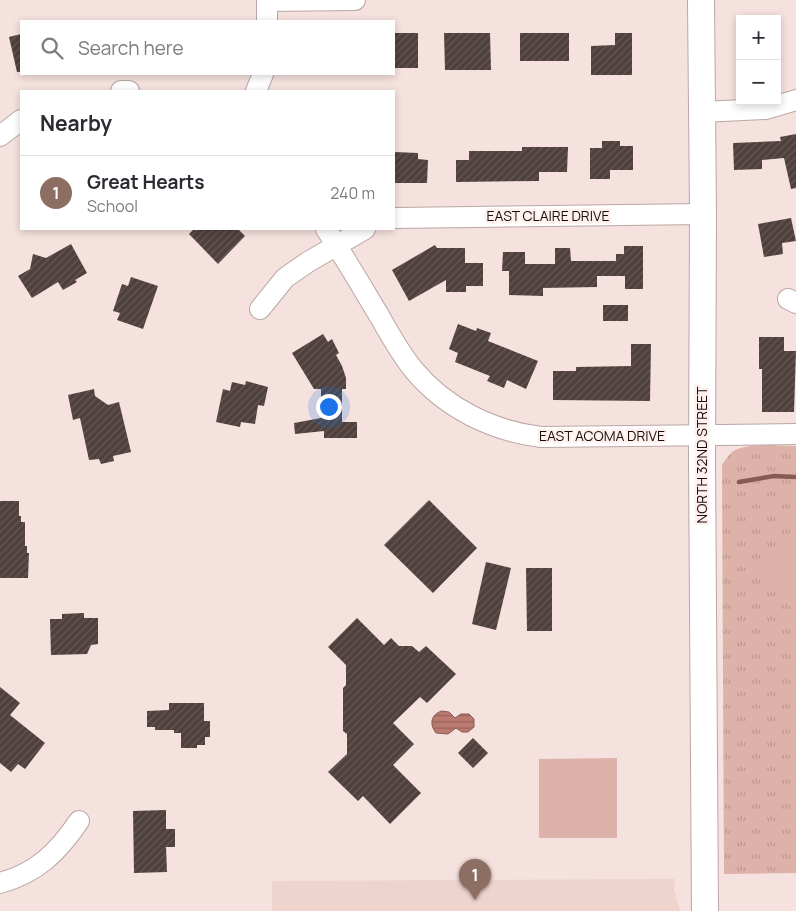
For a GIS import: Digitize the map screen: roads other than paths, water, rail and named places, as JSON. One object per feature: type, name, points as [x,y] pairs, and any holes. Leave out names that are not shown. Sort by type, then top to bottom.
[{"type":"main road","name":"NORTH 32ND STREET","points":[[701,0],[705,911]]},
{"type":"street","points":[[267,20],[267,0],[355,0]]},
{"type":"street","points":[[256,90],[264,75]]},
{"type":"street","points":[[702,112],[766,108],[796,100]]},
{"type":"street","points":[[0,136],[20,121]]},
{"type":"street","name":"EAST CLAIRE DRIVE","points":[[395,218],[703,214]]},
{"type":"street","points":[[260,309],[285,278],[331,237],[361,230]]},
{"type":"street","name":"EAST ACOMA DRIVE","points":[[331,237],[398,348],[413,369],[445,400],[476,419],[498,428],[524,435],[542,437],[796,434]]},
{"type":"street","points":[[0,883],[17,878],[43,863],[64,842],[79,821]]},
{"type":"waterway","points":[[739,482],[774,476],[796,477]]},
{"type":"place","name":"Great Hearts","points":[[475,900]]}]
